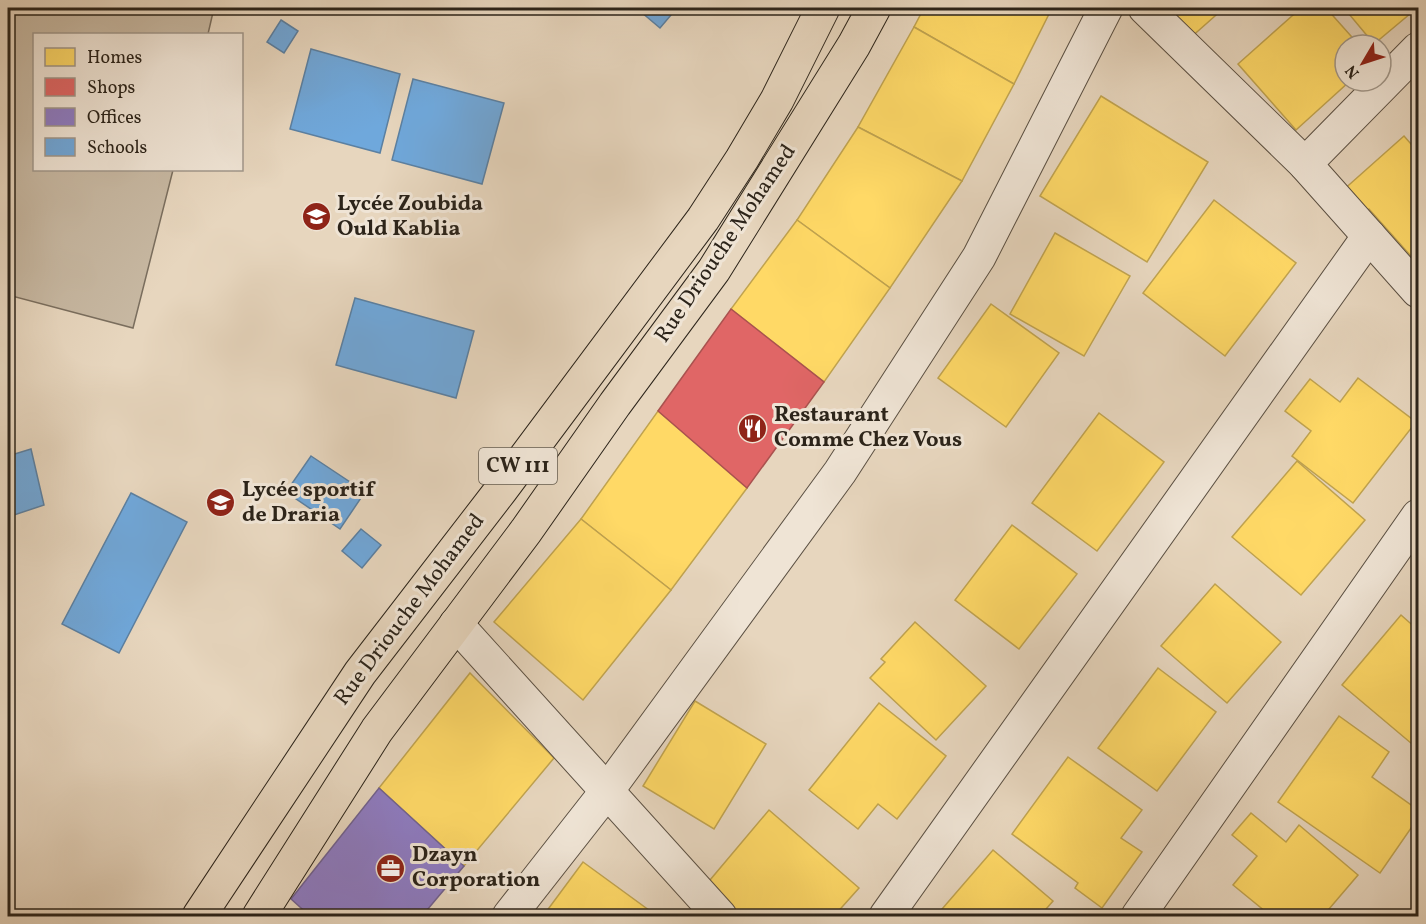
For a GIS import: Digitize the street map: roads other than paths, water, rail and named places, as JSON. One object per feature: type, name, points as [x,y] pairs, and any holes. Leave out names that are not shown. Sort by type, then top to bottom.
[{"type":"main road","name":"Rue Driouche Mohamed","points":[[199,916],[360,673],[501,490],[703,219],[777,100],[823,8]]},
{"type":"main road","name":"Rue Driouche Mohamed","points":[[260,916],[377,730],[526,531],[615,404],[714,270],[854,45],[874,8]]},
{"type":"street","points":[[509,916],[607,791],[840,472],[979,257],[1106,8]]},
{"type":"street","points":[[1145,8],[1305,164],[1419,291]]},
{"type":"street","points":[[1305,164],[1419,49]]},
{"type":"street","points":[[886,916],[1369,236]]},
{"type":"street","points":[[1138,916],[1419,516]]},
{"type":"street","points":[[456,624],[720,916]]},
{"type":"place","name":"Lycée Zoubida Ould Kablia","points":[[316,217]]},
{"type":"place","name":"Restaurant Comme Chez Vous","points":[[753,428]]},
{"type":"place","name":"Lycée sportif de Draria","points":[[221,503]]},
{"type":"place","name":"Dzayn Corporation","points":[[391,868]]}]
